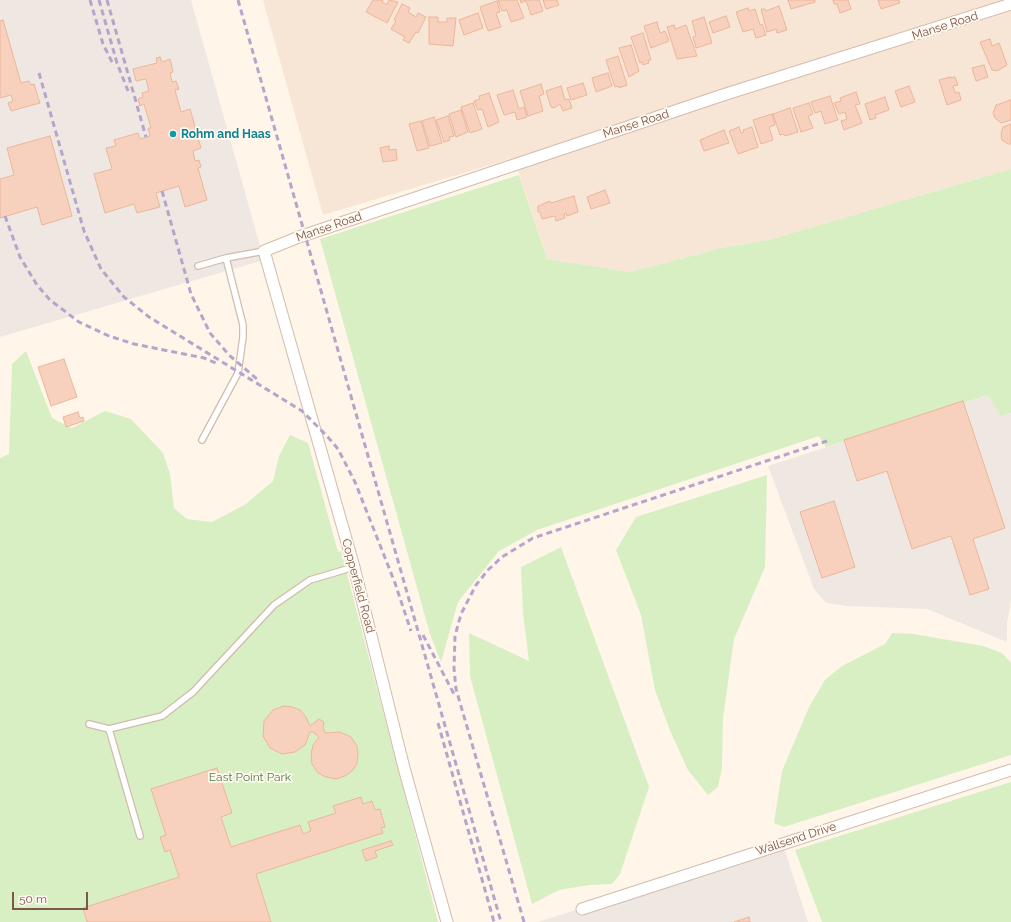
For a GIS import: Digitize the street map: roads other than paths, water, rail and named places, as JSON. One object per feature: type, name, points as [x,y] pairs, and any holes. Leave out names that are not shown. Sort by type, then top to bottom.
[{"type":"street","name":"Manse Road","points":[[264,251],[300,237],[723,95],[1011,4]]},
{"type":"street","name":"Copperfield Road","points":[[264,251],[354,567],[404,768],[447,922]]},
{"type":"street","name":"Wallsend Drive","points":[[582,909],[1011,770]]},
{"type":"lane","points":[[198,266],[226,258],[264,251]]},
{"type":"lane","points":[[202,440],[238,373],[243,337],[243,325],[226,258]]},
{"type":"lane","points":[[89,724],[109,729],[162,716],[193,692],[274,604],[310,580],[354,567]]},
{"type":"lane","points":[[109,729],[140,836]]},
{"type":"railway","points":[[90,0],[103,44],[113,64]]},
{"type":"railway","points":[[99,0],[117,63],[128,91]]},
{"type":"railway","points":[[107,0],[146,137]]},
{"type":"railway","points":[[238,0],[501,922]]},
{"type":"railway","points":[[39,73],[84,231],[101,269],[124,297],[149,317],[302,411],[327,436],[338,449],[355,482],[395,583],[411,631]]},
{"type":"railway","points":[[162,191],[191,294],[210,333],[229,355],[257,379]]},
{"type":"railway","points":[[5,216],[20,257],[37,285],[50,300],[79,322],[109,336],[134,344],[204,358],[216,363]]},
{"type":"railway","points":[[524,922],[456,689],[454,668],[455,636],[461,614],[476,585],[488,570],[502,557],[533,538],[827,441]]},
{"type":"railway","points":[[423,635],[455,696]]},
{"type":"railway","points":[[438,723],[494,922]]},
{"type":"place","name":"Rohm and Haas","points":[[173,134]]},
{"type":"park label","name":"East Point Park","points":[[250,777]]}]
